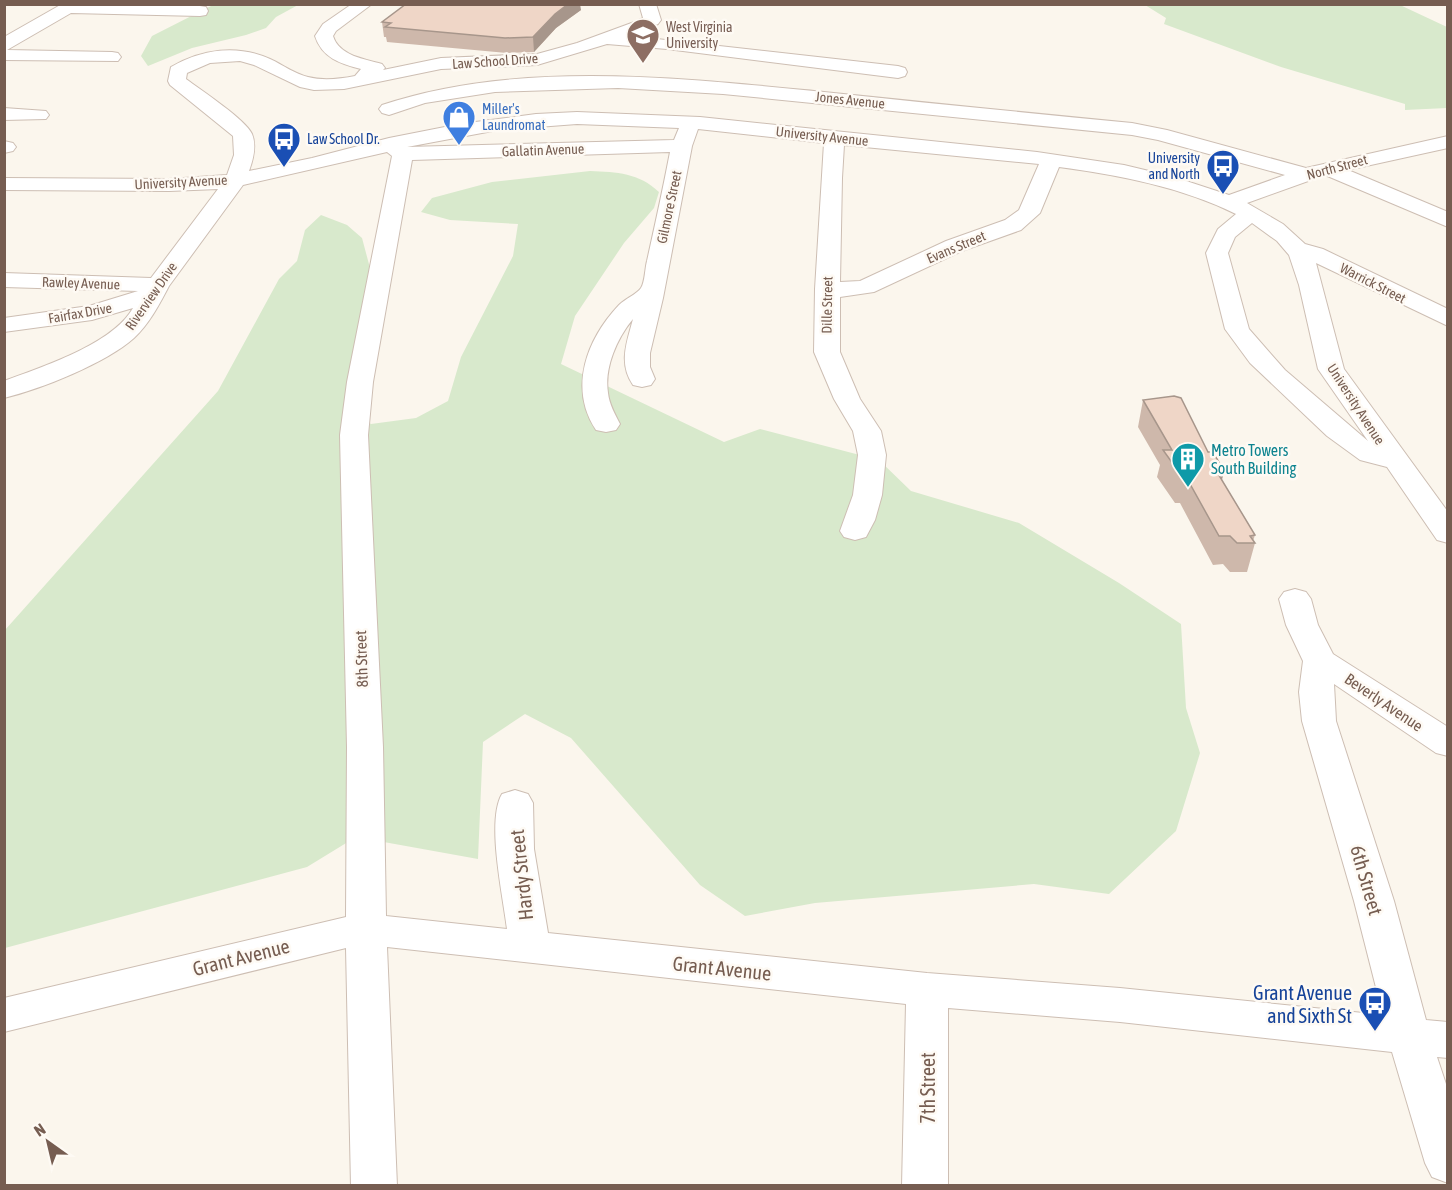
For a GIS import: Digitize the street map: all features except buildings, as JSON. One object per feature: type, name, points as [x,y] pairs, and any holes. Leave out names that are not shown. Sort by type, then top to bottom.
[{"type":"street","points":[[353,82],[376,68],[336,54],[326,45],[324,36],[329,28],[364,4]]},
{"type":"street","points":[[643,25],[652,20],[647,4]]},
{"type":"street","points":[[4,45],[72,6],[200,11]]},
{"type":"street","points":[[643,25],[648,27],[653,36],[667,44]]},
{"type":"street","name":"Law School Drive","points":[[236,180],[244,155],[243,135],[230,122],[177,81],[178,71],[200,60],[238,56],[263,62],[299,81],[315,84],[353,82],[431,65],[543,58],[643,25]]},
{"type":"street","points":[[604,39],[667,44],[898,72]]},
{"type":"street","points":[[4,55],[112,57]]},
{"type":"street","name":"Jones Avenue","points":[[389,109],[422,98],[516,84],[618,82],[723,88],[1132,129],[1317,172],[1448,220]]},
{"type":"street","points":[[4,114],[39,114]]},
{"type":"street","name":"University Avenue","points":[[4,184],[209,183],[236,180],[396,149],[494,123],[539,119],[690,123],[1051,160],[1159,180],[1228,202],[1278,231],[1298,249],[1308,272],[1323,351],[1331,369],[1448,534]]},
{"type":"street","name":"Gilmore Street","points":[[642,379],[637,367],[637,353],[682,146],[690,123]]},
{"type":"street","name":"Dille Street","points":[[835,138],[831,178],[827,352],[836,367],[839,382],[847,400],[866,429],[872,445],[868,493],[864,511],[855,531]]},
{"type":"street","name":"North Street","points":[[1228,202],[1317,172],[1448,142]]},
{"type":"street","name":"Gallatin Avenue","points":[[396,149],[682,146]]},
{"type":"street","name":"8th Street","points":[[374,1185],[366,929],[365,747],[354,435],[396,149]]},
{"type":"street","name":"Evans Street","points":[[827,289],[850,290],[866,287],[954,246],[1023,220],[1029,213],[1051,160]]},
{"type":"street","name":"Riverview Drive","points":[[4,390],[78,362],[124,334],[141,316],[156,290],[236,180]]},
{"type":"street","points":[[1252,214],[1229,228],[1220,241],[1216,253],[1238,331],[1260,359],[1368,453],[1379,459],[1393,459]]},
{"type":"street","name":"Warrick Street","points":[[1298,249],[1315,254],[1448,320]]},
{"type":"street","name":"Rawley Avenue","points":[[4,280],[156,290]]},
{"type":"street","name":"Fairfax Drive","points":[[4,325],[92,313],[156,290]]},
{"type":"street","points":[[606,424],[596,402],[594,389],[600,354],[636,300],[651,292]]},
{"type":"street","points":[[1448,324],[1446,326],[1448,333]]},
{"type":"street","points":[[1295,599],[1302,625],[1320,661]]},
{"type":"street","name":"Beverly Avenue","points":[[1320,661],[1362,686],[1448,744]]},
{"type":"street","name":"6th Street","points":[[1320,661],[1316,692],[1319,721],[1374,901],[1428,1038],[1448,1163]]},
{"type":"street","name":"Hardy Street","points":[[515,803],[515,849],[530,947]]},
{"type":"street","name":"Grant Avenue","points":[[4,1015],[314,939],[366,929],[927,990],[1119,1005],[1428,1038]]},
{"type":"street","name":"7th Street","points":[[925,1185],[927,990]]},
{"type":"green space","points":[[213,5],[298,5],[276,17],[266,28],[192,48],[148,66],[141,56],[152,36]]},
{"type":"green space","points":[[1145,5],[1400,5],[1447,27],[1447,108],[1405,110],[1405,104],[1281,67],[1164,24],[1166,18]]},
{"type":"green space","points":[[590,171],[635,177],[659,192],[654,208],[624,243],[575,316],[561,364],[724,442],[760,429],[879,460],[911,491],[1019,523],[1119,583],[1181,624],[1186,708],[1200,753],[1176,831],[1109,894],[1034,884],[815,903],[745,916],[700,885],[571,738],[525,714],[483,742],[478,859],[356,837],[307,867],[5,948],[5,630],[218,391],[279,279],[297,261],[305,230],[321,215],[347,225],[362,238],[370,268],[348,407],[371,424],[416,418],[448,401],[461,357],[513,256],[518,224],[450,220],[421,212],[432,198],[492,182]]},
{"type":"place","name":"West Virginia University","points":[[643,64]]},
{"type":"place","name":"Miller's Laundromat","points":[[459,146]]},
{"type":"place","name":"Law School Dr.","points":[[284,168]]},
{"type":"place","name":"University and North","points":[[1223,195]]},
{"type":"place","name":"Metro Towers South Building","points":[[1188,488]]},
{"type":"place","name":"Grant Avenue and Sixth St","points":[[1375,1032]]}]
